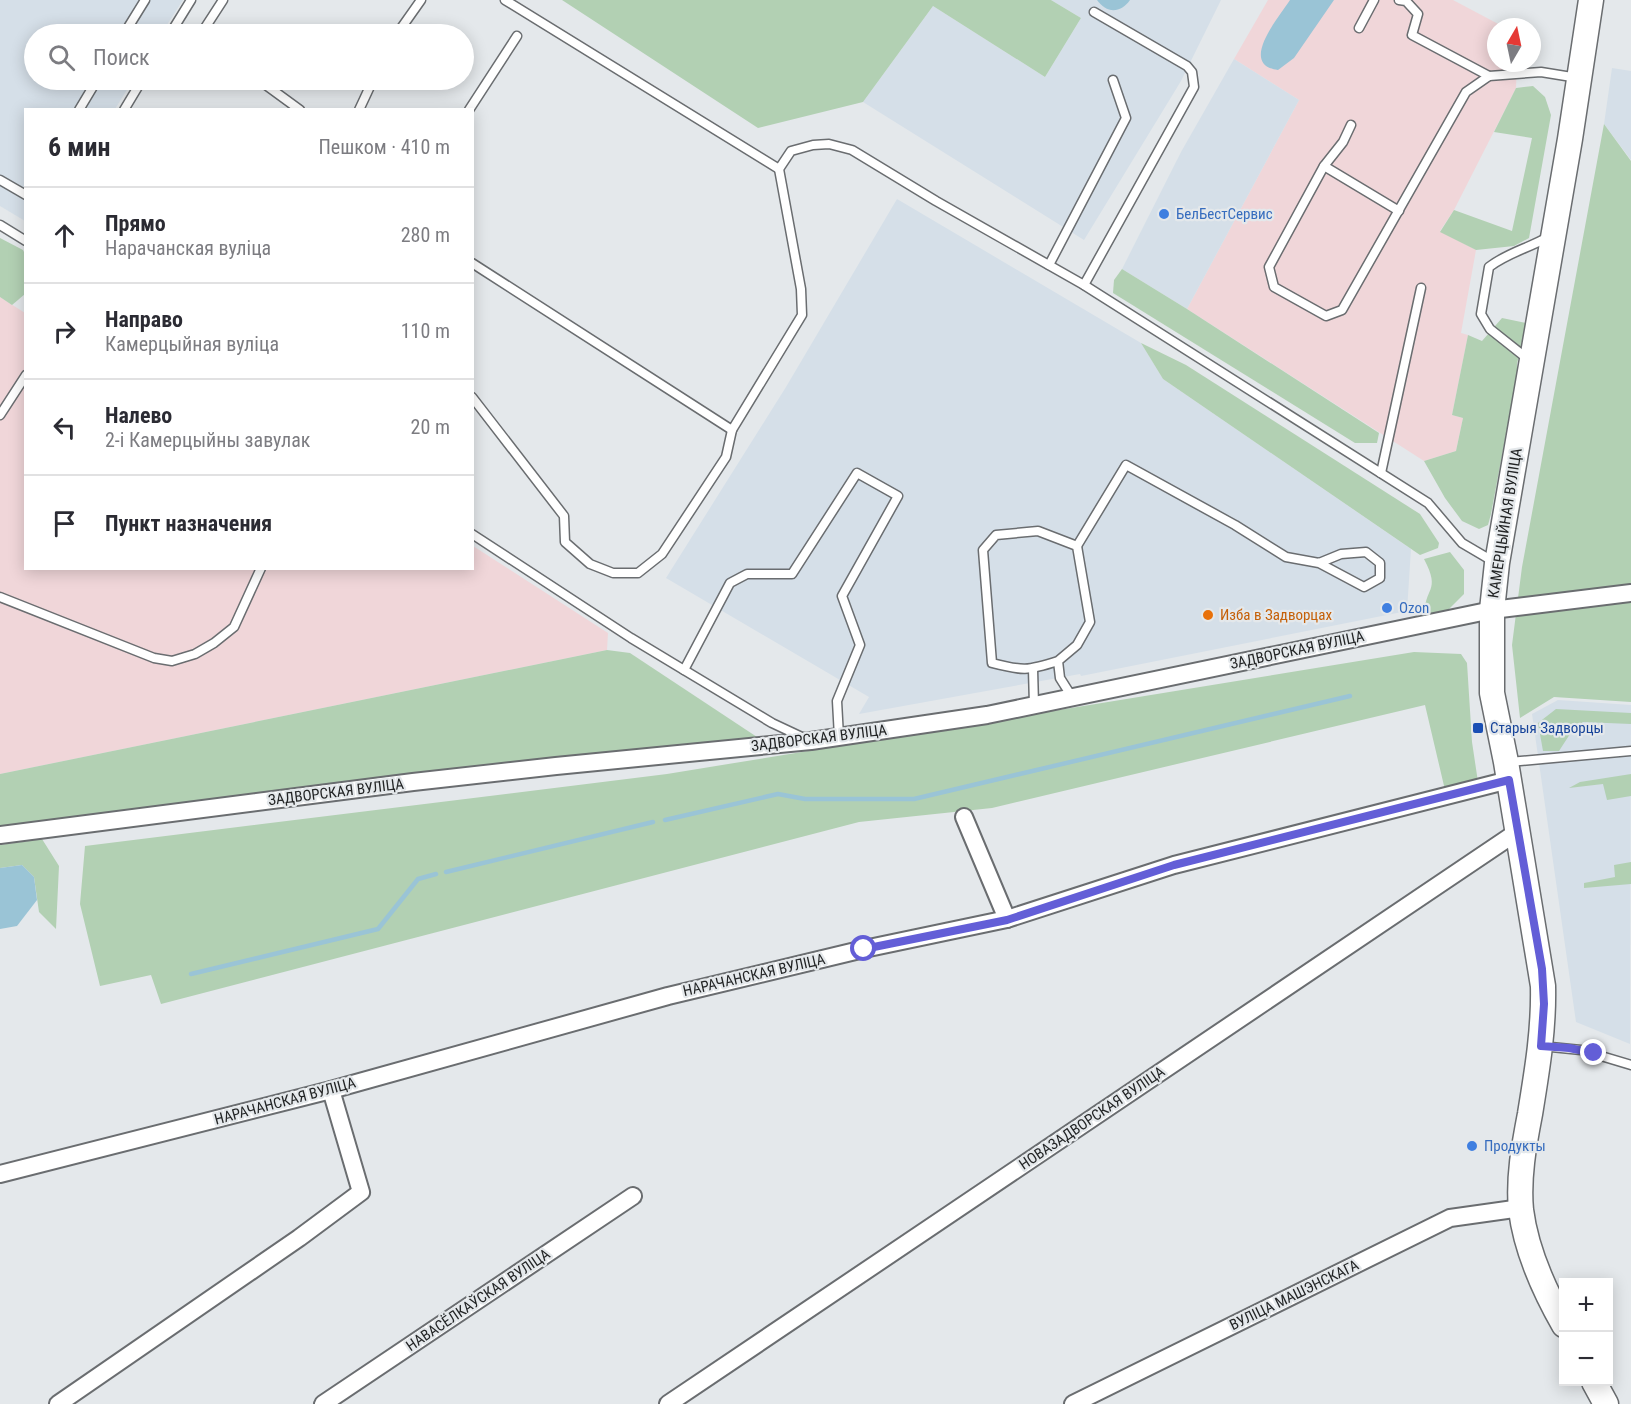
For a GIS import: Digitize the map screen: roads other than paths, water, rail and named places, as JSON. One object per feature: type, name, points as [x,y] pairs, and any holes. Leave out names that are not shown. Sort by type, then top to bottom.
[{"type":"main road","name":"КАМЕРЦЫЙНАЯ ВУЛІЦА","points":[[1559,1317],[1546,1293],[1525,1234],[1521,1208],[1522,1159],[1541,1046],[1544,1004],[1542,969],[1508,771],[1492,693],[1492,610],[1497,563],[1554,234],[1591,0]]},
{"type":"main road","points":[[1596,1386],[1606,1404]]},
{"type":"street","name":"ЗАДВОРСКАЯ ВУЛІЦА","points":[[0,835],[413,782],[839,737],[987,715],[1492,610],[1631,593]]},
{"type":"street","name":"НАРАЧАНСКАЯ ВУЛІЦА","points":[[0,1174],[331,1090],[669,996],[864,949],[1007,920],[1174,865],[1508,771]]},
{"type":"street","points":[[964,817],[1007,920]]},
{"type":"street","name":"НОВАЗАДВОРСКАЯ ВУЛІЦА","points":[[668,1404],[1517,832]]},
{"type":"street","points":[[58,1404],[299,1238],[361,1192],[331,1090]]},
{"type":"street","name":"НАВАСЁЛКАЎСКАЯ ВУЛІЦА","points":[[323,1404],[633,1196]]},
{"type":"street","name":"ВУЛІЦА МАШЭНСКАГА","points":[[1073,1404],[1450,1218],[1521,1208]]},
{"type":"lane","points":[[130,24],[145,0]]},
{"type":"lane","points":[[176,24],[191,0]]},
{"type":"lane","points":[[207,24],[223,0]]},
{"type":"lane","points":[[405,24],[421,0]]},
{"type":"lane","points":[[505,0],[779,169]]},
{"type":"lane","points":[[1359,28],[1374,0]]},
{"type":"lane","points":[[1399,0],[1407,1],[1418,14],[1412,35],[1489,76]]},
{"type":"lane","points":[[1084,285],[1194,87],[1192,72],[1187,66],[1095,12]]},
{"type":"lane","points":[[470,108],[517,36]]},
{"type":"lane","points":[[1351,125],[1343,142],[1324,166],[1269,267],[1274,287],[1326,316],[1342,310],[1466,92],[1489,76],[1541,72],[1578,78]]},
{"type":"lane","points":[[1049,265],[1126,118],[1113,80]]},
{"type":"lane","points":[[80,108],[91,90]]},
{"type":"lane","points":[[125,108],[136,90]]},
{"type":"lane","points":[[273,90],[297,108]]},
{"type":"lane","points":[[360,108],[368,90]]},
{"type":"lane","points":[[474,400],[564,516],[565,542],[590,564],[613,573],[638,573],[662,554],[726,457],[732,430],[802,315],[801,289],[779,169],[791,151],[813,145],[829,144],[852,150],[936,201],[1084,285],[1428,503],[1462,543],[1497,563]]},
{"type":"lane","points":[[1324,166],[1399,211]]},
{"type":"lane","points":[[0,180],[24,194]]},
{"type":"lane","points":[[0,225],[24,240]]},
{"type":"lane","points":[[1531,363],[1490,329],[1481,314],[1489,267],[1500,258],[1554,234]]},
{"type":"lane","points":[[474,265],[732,430]]},
{"type":"lane","points":[[1381,473],[1421,288]]},
{"type":"lane","points":[[0,415],[24,378]]},
{"type":"lane","points":[[1077,546],[1038,531],[996,536],[983,550],[992,663],[1018,670],[1033,669],[1058,661],[1077,645],[1090,622],[1077,546],[1126,465],[1235,525],[1286,557],[1319,563],[1364,587],[1380,578],[1380,563],[1366,552],[1341,554],[1319,563]]},
{"type":"lane","points":[[684,670],[730,583],[747,574],[792,574],[857,473],[898,496],[842,596],[860,645],[837,702],[839,737]]},
{"type":"lane","points":[[474,535],[631,638],[772,723],[811,741]]},
{"type":"lane","points":[[0,597],[154,658],[172,661],[195,654],[234,627],[260,570]]},
{"type":"lane","points":[[1058,661],[1060,678],[1072,697]]},
{"type":"lane","points":[[1033,669],[1034,705]]},
{"type":"lane","points":[[1508,771],[1631,751]]},
{"type":"lane","points":[[1541,1046],[1594,1053],[1631,1065]]},
{"type":"water","points":[[1097,0],[1130,0],[1122,8],[1113,10]]},
{"type":"water","points":[[1290,0],[1334,0],[1294,58],[1278,70],[1267,66],[1261,59],[1261,50],[1271,28]]},
{"type":"water","points":[[22,865],[34,877],[37,900],[17,926],[0,929],[0,868]]},
{"type":"waterway","points":[[665,820],[778,794],[805,799],[914,799],[1350,696]]},
{"type":"waterway","points":[[446,872],[653,822]]},
{"type":"waterway","points":[[191,974],[378,929],[418,879],[436,874]]},
{"type":"place","name":"БелБестСервис","points":[[1164,214]]},
{"type":"place","name":"Ozon","points":[[1387,608]]},
{"type":"place","name":"Изба в Задворцах","points":[[1208,615]]},
{"type":"place","name":"Старыя Задворцы","points":[[1478,728]]},
{"type":"place","name":"Продукты","points":[[1472,1146]]}]
